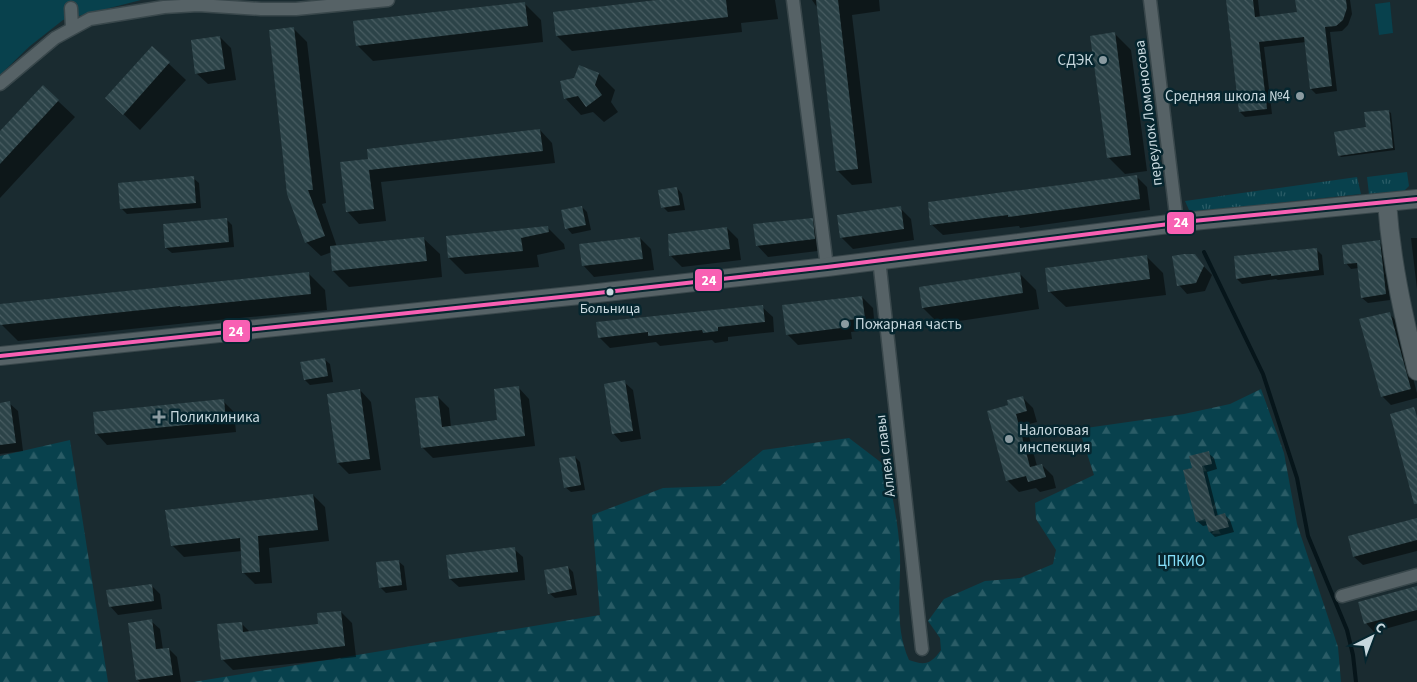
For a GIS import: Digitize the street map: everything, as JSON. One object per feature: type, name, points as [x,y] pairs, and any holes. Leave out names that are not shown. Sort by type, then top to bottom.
[{"type":"street","points":[[0,84],[32,55],[72,27],[90,19],[164,7],[198,5],[261,10],[296,9],[388,0]]},
{"type":"street","points":[[793,0],[827,267]]},
{"type":"street","name":"переулок Ломоносова","points":[[1150,0],[1177,223]]},
{"type":"street","points":[[71,8],[72,27]]},
{"type":"street","points":[[0,356],[580,296],[1177,223],[1417,199]]},
{"type":"street","points":[[1388,202],[1390,237],[1398,293],[1417,371]]},
{"type":"street","name":"Аллея славы","points":[[879,259],[922,649]]},
{"type":"street","points":[[1342,596],[1417,575]]},
{"type":"green space","points":[[0,0],[141,0],[63,20],[30,46],[0,75]]},
{"type":"green space","points":[[1390,2],[1393,33],[1379,35],[1375,4]]},
{"type":"green space","points":[[1407,172],[1409,186],[1404,191],[1369,194],[1367,177]]},
{"type":"green space","points":[[1357,177],[1361,194],[1195,212],[1189,210],[1185,201]]},
{"type":"green space","name":"ЦПКИО","points":[[1261,389],[1284,453],[1297,524],[1338,647],[1341,682],[193,682],[600,615],[592,515],[663,488],[720,486],[763,450],[849,438],[887,467],[899,544],[901,635],[909,660],[924,663],[931,661],[941,650],[940,638],[928,621],[944,599],[985,581],[1020,578],[1053,564],[1056,550],[1036,519],[1035,503],[1094,475],[1079,429],[1184,414],[1230,404]]},
{"type":"green space","points":[[70,440],[108,682],[0,682],[0,456]]},
{"type":"building","points":[[657,0],[726,0],[728,17],[556,36],[553,12]]},
{"type":"building","points":[[816,0],[838,0],[858,169],[836,171]]},
{"type":"building","points":[[1226,0],[1253,0],[1255,17],[1297,12],[1295,0],[1346,0],[1347,8],[1343,20],[1336,26],[1325,27],[1332,86],[1310,89],[1304,37],[1259,42],[1267,109],[1239,112]]},
{"type":"building","points":[[525,2],[528,26],[356,46],[353,21]]},
{"type":"building","points":[[294,27],[313,190],[308,190],[325,236],[305,243],[287,194],[269,30]]},
{"type":"building","points":[[1115,32],[1131,155],[1107,158],[1090,36]]},
{"type":"building","points":[[220,36],[225,69],[195,74],[191,40]]},
{"type":"building","points":[[152,46],[170,62],[123,115],[105,98]]},
{"type":"building","points":[[579,65],[599,73],[595,85],[602,95],[586,107],[578,96],[564,99],[560,81],[574,78]]},
{"type":"building","points":[[43,85],[59,100],[0,164],[0,131]]},
{"type":"building","points":[[1389,110],[1393,148],[1338,156],[1334,132],[1366,127],[1364,112]]},
{"type":"building","points":[[540,129],[543,151],[369,170],[374,209],[346,212],[340,162],[368,159],[367,149]]},
{"type":"building","points":[[1137,175],[1140,199],[1008,217],[1008,215],[930,225],[928,202]]},
{"type":"building","points":[[194,176],[196,203],[120,209],[118,183]]},
{"type":"building","points":[[677,187],[680,205],[661,208],[658,190]]},
{"type":"building","points":[[582,206],[586,225],[565,229],[561,210]]},
{"type":"building","points":[[901,206],[904,229],[840,238],[837,215]]},
{"type":"building","points":[[227,218],[229,242],[165,248],[163,224]]},
{"type":"building","points":[[813,218],[815,239],[756,246],[753,224]]},
{"type":"building","points":[[548,226],[549,232],[521,238],[523,251],[448,258],[446,236]]},
{"type":"building","points":[[727,227],[730,249],[669,256],[668,234]]},
{"type":"building","points":[[424,237],[427,261],[332,271],[330,246]]},
{"type":"building","points":[[640,237],[643,259],[582,266],[579,244]]},
{"type":"building","points":[[1380,240],[1386,294],[1361,298],[1357,263],[1344,264],[1342,245]]},
{"type":"building","points":[[1317,248],[1319,270],[1236,279],[1234,256]]},
{"type":"building","points":[[1195,254],[1204,266],[1196,283],[1177,286],[1172,256]]},
{"type":"building","points":[[1147,255],[1150,279],[1048,292],[1045,268]]},
{"type":"building","points":[[309,272],[311,294],[0,325],[0,304]]},
{"type":"building","points":[[1020,272],[1023,293],[922,308],[919,287]]},
{"type":"building","points":[[862,296],[865,318],[840,321],[841,328],[786,335],[782,305]]},
{"type":"building","points":[[763,305],[765,322],[718,327],[718,331],[703,333],[702,330],[648,336],[648,332],[598,338],[596,322]]},
{"type":"building","points":[[1390,312],[1411,389],[1381,397],[1359,319]]},
{"type":"building","points":[[325,358],[328,376],[304,380],[300,362]]},
{"type":"building","points":[[625,380],[633,431],[612,434],[604,384]]},
{"type":"building","points":[[519,386],[525,436],[421,448],[415,398],[438,396],[442,427],[497,420],[494,389]]},
{"type":"building","points":[[360,389],[370,459],[337,463],[327,394]]},
{"type":"building","name":"Налоговая инспекция","points":[[1023,396],[1027,411],[1016,414],[1030,467],[1042,464],[1046,477],[1028,482],[1026,476],[1006,481],[987,411],[1008,405],[1007,400]]},
{"type":"building","name":"Поликлиника","points":[[224,399],[226,421],[95,434],[93,412]]},
{"type":"building","points":[[10,401],[16,443],[0,445],[0,403]]},
{"type":"building","points":[[1414,407],[1417,417],[1417,504],[1414,504],[1390,414]]},
{"type":"building","points":[[1209,451],[1212,464],[1202,466],[1215,516],[1225,513],[1229,527],[1209,532],[1205,519],[1196,522],[1183,470],[1192,468],[1189,456]]},
{"type":"building","points":[[575,456],[581,485],[564,488],[559,458]]},
{"type":"building","points":[[313,494],[318,530],[258,536],[260,572],[242,573],[240,538],[171,546],[165,510]]},
{"type":"building","points":[[1417,518],[1417,540],[1353,557],[1348,536]]},
{"type":"building","points":[[515,547],[518,572],[449,579],[446,555]]},
{"type":"building","points":[[399,560],[402,585],[379,588],[376,562]]},
{"type":"building","points":[[568,566],[572,589],[548,594],[544,570]]},
{"type":"building","points":[[152,584],[154,601],[109,607],[106,590]]},
{"type":"building","points":[[1417,586],[1417,610],[1364,624],[1358,602]]},
{"type":"building","points":[[341,611],[345,646],[221,660],[217,624],[242,622],[243,632],[318,624],[317,613]]},
{"type":"building","points":[[152,619],[156,649],[169,648],[173,675],[136,680],[128,623]]},
{"type":"waterway","points":[[1204,252],[1263,374],[1297,478],[1308,536],[1347,630],[1353,655],[1356,682]]},
{"type":"transit line","name":"24","points":[[0,356],[580,295],[827,267],[1193,221],[1417,199]]},
{"type":"place","name":"СДЭК","points":[[1103,60]]},
{"type":"place","name":"Средняя школа №4","points":[[1300,96]]},
{"type":"place","name":"Больница","points":[[610,292]]},
{"type":"place","name":"Пожарная часть","points":[[845,324]]},
{"type":"place","name":"Поликлиника","points":[[159,417]]},
{"type":"place","name":"Налоговая инспекция","points":[[1009,439]]}]
